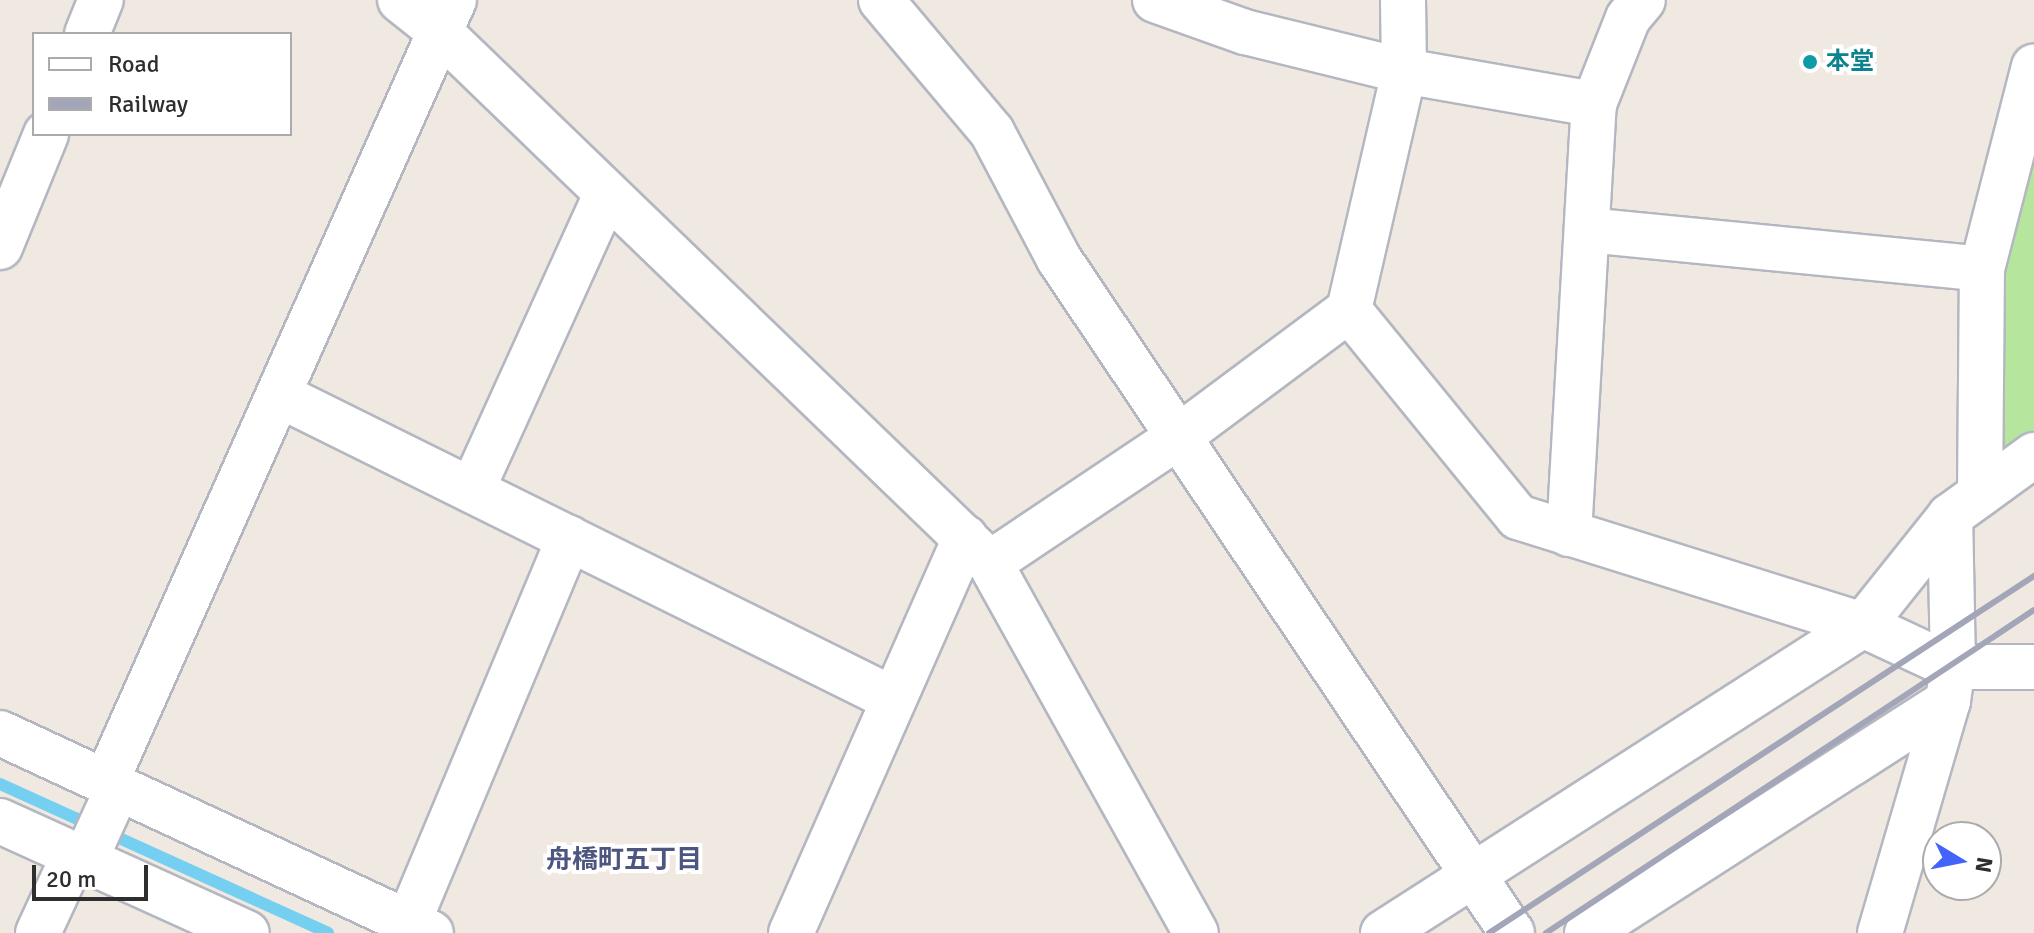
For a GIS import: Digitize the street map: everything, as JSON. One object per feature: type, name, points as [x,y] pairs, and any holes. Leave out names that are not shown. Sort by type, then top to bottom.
[{"type":"street","points":[[88,32],[101,0]]},
{"type":"street","points":[[400,0],[446,16],[607,193],[978,551],[1196,933]]},
{"type":"street","points":[[881,0],[992,132],[1059,259],[1181,435],[1512,933]]},
{"type":"street","points":[[1155,0],[1245,32],[1404,71],[1594,104]]},
{"type":"street","points":[[791,933],[893,699],[978,551],[1181,435],[1349,310],[1404,71],[1403,0]]},
{"type":"street","points":[[1569,534],[1594,104],[1628,18],[1643,0]]},
{"type":"street","points":[[38,933],[83,854],[112,790],[279,395],[446,16]]},
{"type":"street","points":[[1880,933],[1950,684],[1982,269],[2034,67]]},
{"type":"street","points":[[0,247],[45,136]]},
{"type":"street","points":[[472,490],[607,193]]},
{"type":"street","points":[[1587,230],[1982,269]]},
{"type":"street","points":[[1349,310],[1518,517],[1863,625],[1950,684]]},
{"type":"street","points":[[279,395],[893,699]]},
{"type":"street","points":[[1383,933],[1863,625],[1965,505],[2034,455]]},
{"type":"street","points":[[0,733],[112,790],[415,929],[569,538]]},
{"type":"street","points":[[1587,933],[1950,684],[2034,667]]},
{"type":"street","points":[[0,821],[83,854],[247,933]]},
{"type":"green space","points":[[2034,133],[2034,430],[2002,453],[2006,263]]},
{"type":"waterway","points":[[0,784],[328,933]]},
{"type":"railway","points":[[1489,933],[2034,576]]},
{"type":"railway","points":[[1546,933],[2034,610]]},
{"type":"place","name":"本堂","points":[[1810,62]]},
{"type":"district","name":"舟橋町五丁目","points":[[624,861]]}]
